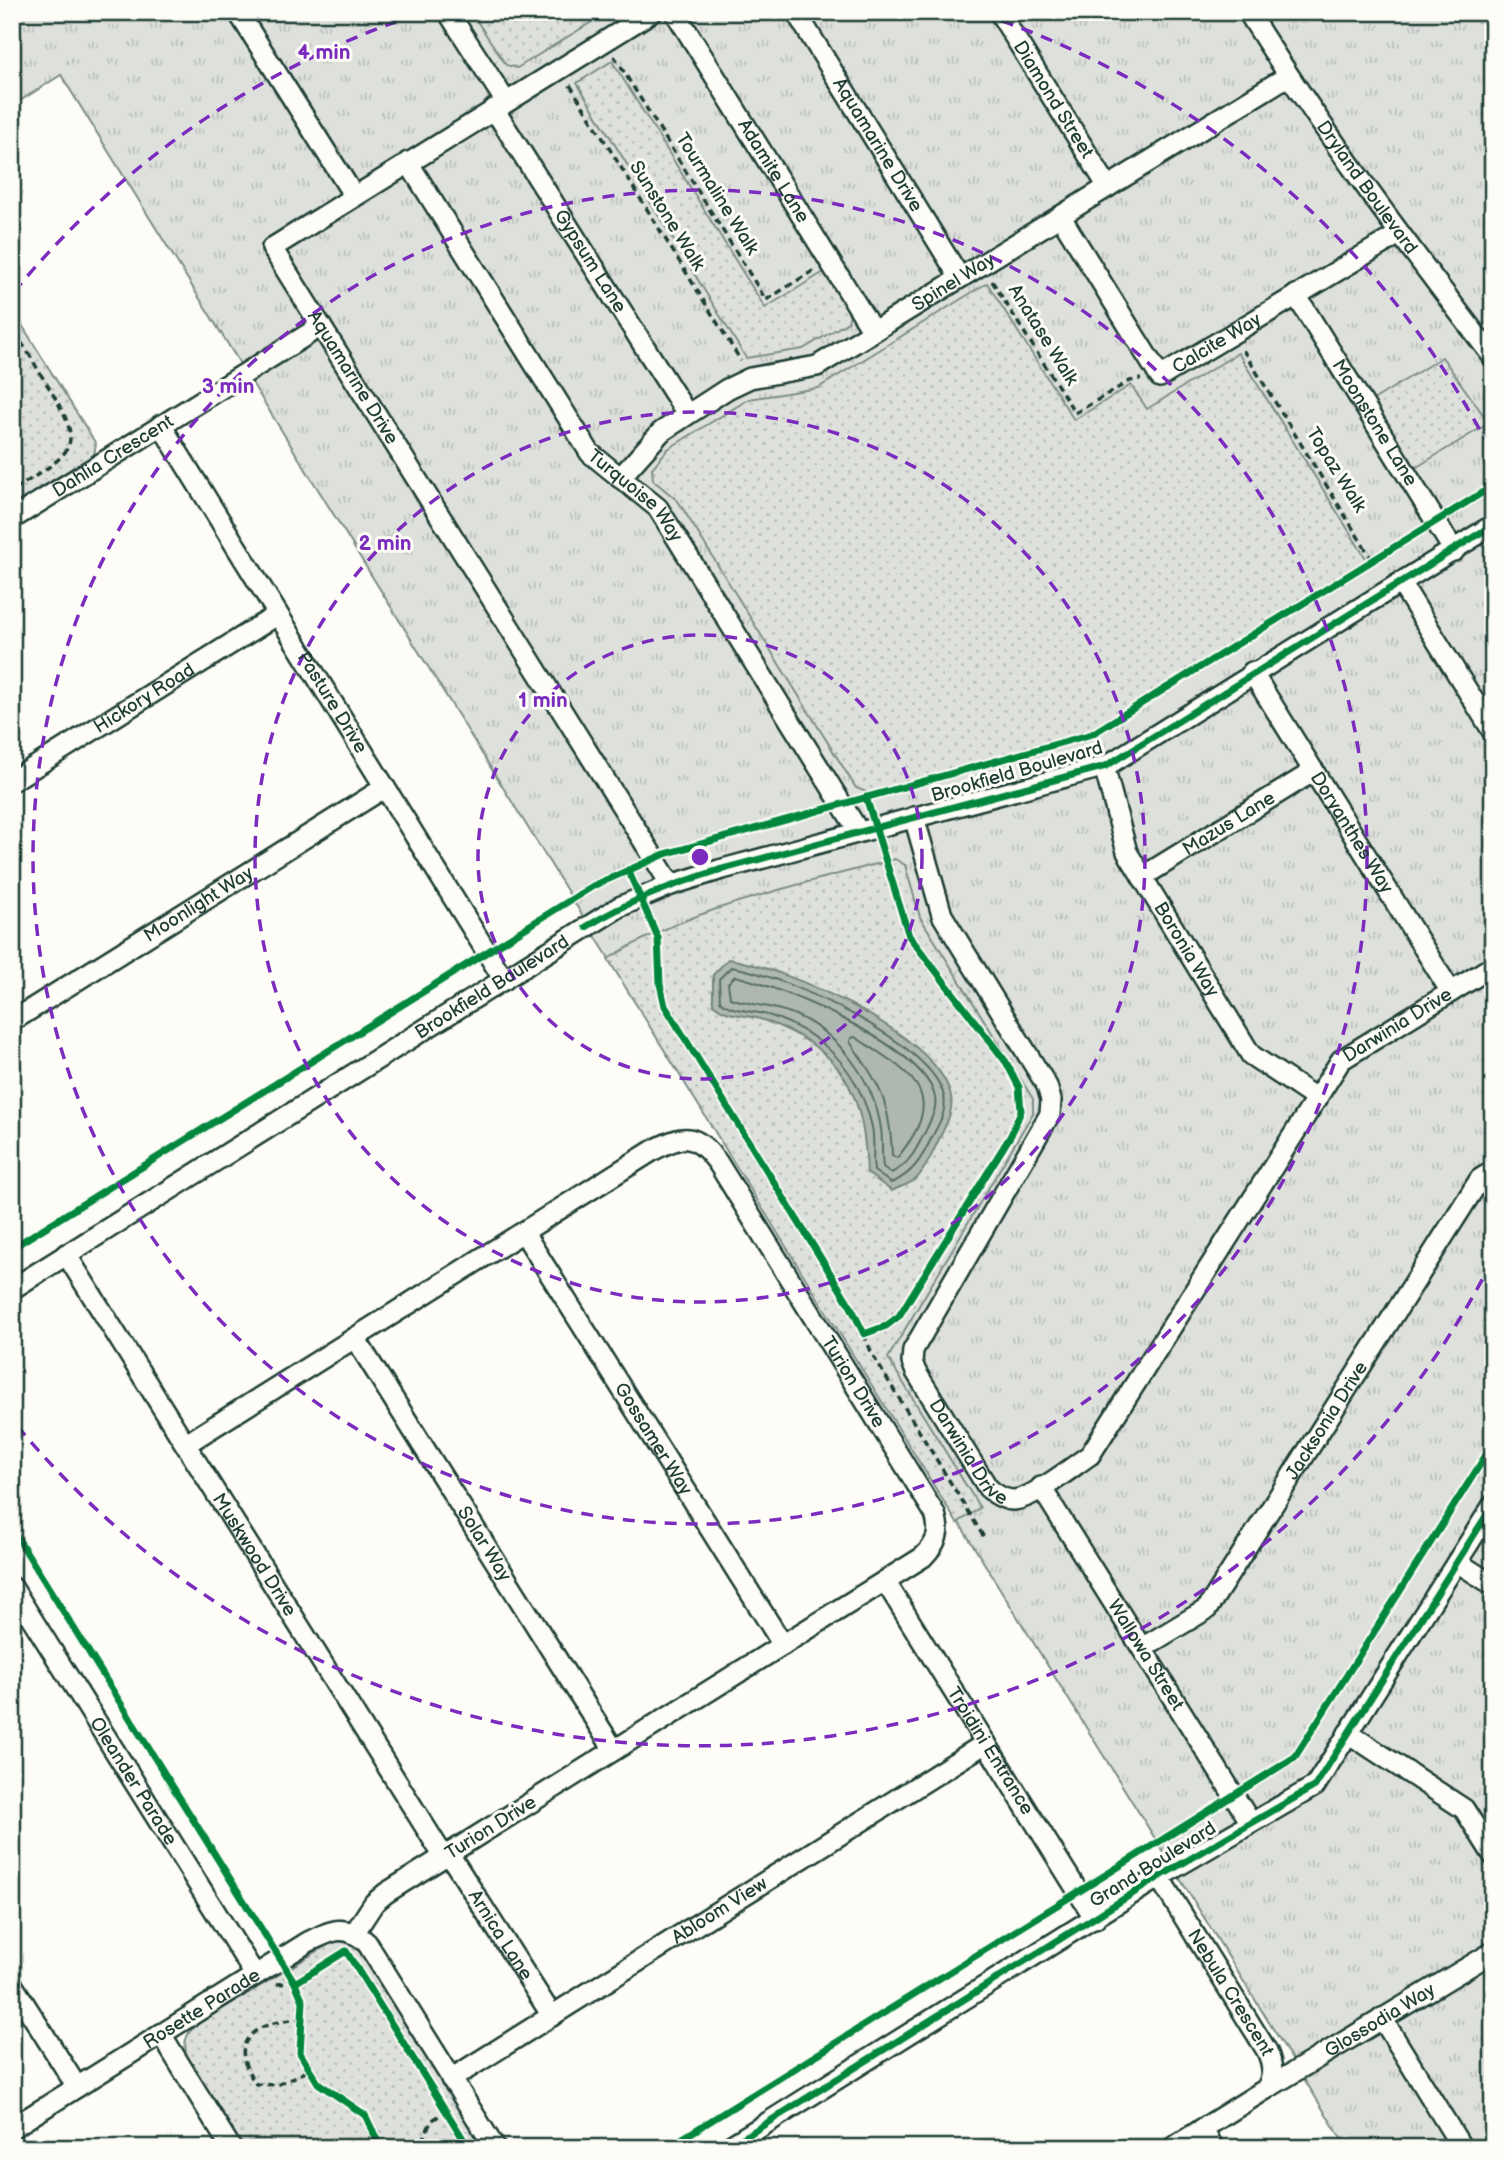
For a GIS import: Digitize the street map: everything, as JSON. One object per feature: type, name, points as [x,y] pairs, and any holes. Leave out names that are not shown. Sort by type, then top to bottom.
[{"type":"street","points":[[238,12],[354,196]]},
{"type":"street","name":"Gypsum Lane","points":[[448,12],[500,105],[687,414]]},
{"type":"street","name":"Aquamarine Drive","points":[[652,12],[272,248],[671,885]]},
{"type":"street","name":"Adamite Lane","points":[[676,12],[873,331]]},
{"type":"street","name":"Aquamarine Drive","points":[[796,12],[960,278]]},
{"type":"street","name":"Diamond Street","points":[[999,12],[1108,187]]},
{"type":"street","name":"Dryland Boulevard","points":[[1248,12],[1288,76],[1399,234],[1493,357]]},
{"type":"street","name":"Spinel Way","points":[[620,478],[661,432],[687,414],[750,378],[817,366],[1288,76]]},
{"type":"street","name":"Turquoise Way","points":[[408,162],[590,453],[658,508],[841,803],[867,830]]},
{"type":"street","name":"Calcite Way","points":[[1061,217],[1160,377],[1399,234]]},
{"type":"street","name":"Moonstone Lane","points":[[1296,295],[1454,551]]},
{"type":"street","name":"Dahlia Crescent","points":[[12,519],[321,326]]},
{"type":"street","name":"Pasture Drive","points":[[161,425],[503,980]]},
{"type":"street","name":"Brookfield Boulevard","points":[[12,1289],[619,907],[671,885],[1104,766],[1493,525]]},
{"type":"street","points":[[1401,583],[1493,732]]},
{"type":"street","name":"Hickory Road","points":[[12,781],[277,615]]},
{"type":"street","name":"Doryanthes Way","points":[[1252,672],[1451,992]]},
{"type":"street","name":"Boronia Way","points":[[1104,766],[1127,852],[1251,1055],[1317,1099]]},
{"type":"street","name":"Mazus Lane","points":[[1142,877],[1314,771]]},
{"type":"street","name":"Moonlight Way","points":[[12,1021],[384,788]]},
{"type":"street","name":"Darwinia Drive","points":[[914,817],[942,915],[1046,1086],[1051,1100],[1050,1114],[913,1350],[912,1362],[988,1488],[1004,1499],[1015,1500],[1041,1487],[1090,1455],[1341,1060],[1493,966]]},
{"type":"street","name":"Turion Drive","points":[[187,1444],[672,1140],[685,1138],[698,1140],[707,1148],[935,1514],[939,1527],[937,1540],[931,1549],[885,1581],[374,1903],[355,1932]]},
{"type":"street","name":"Jacksonia Drive","points":[[1142,1648],[1208,1609],[1480,1179],[1493,1171]]},
{"type":"street","name":"Gossamer Way","points":[[524,1233],[783,1645]]},
{"type":"street","name":"Muskwood Drive","points":[[66,1254],[447,1855]]},
{"type":"street","name":"Solar Way","points":[[355,1338],[614,1750]]},
{"type":"street","name":"Wallowa Street","points":[[1041,1487],[1251,1823]]},
{"type":"street","name":"Grand Boulevard","points":[[727,2148],[1159,1877],[1315,1786],[1493,1505]]},
{"type":"street","points":[[1457,1562],[1493,1586]]},
{"type":"street","name":"Troidini Entrance","points":[[885,1581],[1095,1919]]},
{"type":"street","name":"Oleander Parade","points":[[12,1587],[255,1975]]},
{"type":"street","points":[[1348,1733],[1464,1809],[1493,1855]]},
{"type":"street","name":"Abloom View","points":[[451,2079],[986,1743]]},
{"type":"street","name":"Arnica Lane","points":[[447,1855],[552,2016]]},
{"type":"street","name":"Nebula Crescent","points":[[1159,1877],[1267,2051],[1272,2072],[1266,2089]]},
{"type":"street","name":"Rosette Parade","points":[[12,2128],[281,1959],[332,1930],[355,1932]]},
{"type":"street","points":[[355,1932],[367,1943],[495,2148]]},
{"type":"street","name":"Glossodia Way","points":[[1266,2089],[1493,1952]]},
{"type":"street","points":[[12,1984],[77,2087]]},
{"type":"street","points":[[1382,2018],[1462,2148]]},
{"type":"street","points":[[161,2034],[231,2148]]},
{"type":"street","points":[[1172,2148],[1266,2089]]},
{"type":"street","points":[[1202,2129],[1214,2148]]},
{"type":"path","points":[[12,334],[68,419],[70,438],[64,454],[55,463],[12,491]]},
{"type":"path","points":[[1361,568],[1383,555]]},
{"type":"path","points":[[841,803],[879,793]]},
{"type":"path","points":[[864,1334],[886,1326],[899,1316],[1011,1135],[1021,1111],[1020,1087],[1006,1062],[909,936],[867,830],[866,797]]},
{"type":"path","points":[[619,874],[653,859]]},
{"type":"path","points":[[628,870],[638,899],[658,938],[660,984],[665,1006],[851,1307],[872,1354],[985,1539]]},
{"type":"path","points":[[281,1959],[299,1992]]},
{"type":"path","points":[[295,1983],[305,1976]]},
{"type":"path","points":[[302,2031],[303,2015],[274,2020],[255,2031],[244,2045],[244,2067],[256,2084],[277,2085],[312,2073],[305,2062]]},
{"type":"path","points":[[414,2148],[422,2143],[431,2121],[464,2099]]},
{"type":"path","points":[[439,2100],[452,2120]]},
{"type":"path","points":[[362,2148],[376,2136],[370,2123]]},
{"type":"green space","points":[[12,12],[1493,12],[1493,2148],[1347,2148],[61,75],[12,106]]},
{"type":"green space","points":[[471,12],[608,12],[517,68],[506,65]]},
{"type":"green space","points":[[612,61],[765,308],[824,272],[850,314],[848,322],[803,349],[746,358],[577,83]]},
{"type":"green space","points":[[987,283],[1074,420],[1131,385],[1147,409],[1238,353],[1367,560],[1091,731],[869,793],[856,788],[678,501],[653,480],[652,468],[668,449],[749,399],[818,388]]},
{"type":"green space","points":[[12,309],[96,444],[94,455],[12,505]]},
{"type":"green space","points":[[1442,357],[1489,423],[1412,470],[1370,402]]},
{"type":"green space","points":[[895,859],[905,865],[920,917],[1033,1099],[1033,1113],[888,1358],[980,1508],[957,1523],[608,959],[641,940],[711,911]]},
{"type":"green space","points":[[336,1940],[349,1943],[363,1955],[484,2148],[244,2148],[189,2060],[185,2050],[187,2037],[196,2025]]},
{"type":"water","points":[[728,959],[785,975],[854,1006],[916,1047],[938,1069],[950,1092],[951,1110],[932,1153],[916,1179],[892,1191],[867,1173],[861,1119],[854,1096],[830,1059],[813,1044],[763,1020],[737,1015],[713,1004],[713,975]]},
{"type":"cycle path","points":[[12,1248],[593,886],[665,854],[1092,734],[1493,486]]},
{"type":"cycle path","points":[[586,927],[651,894],[719,870],[1106,766],[1493,525]]},
{"type":"cycle path","points":[[628,870],[658,938],[660,984],[665,1006],[851,1307],[864,1334],[886,1326],[899,1316],[1011,1135],[1021,1111],[1019,1087],[1006,1062],[909,936],[866,797]]},
{"type":"cycle path","points":[[667,2148],[1295,1757],[1493,1444]]},
{"type":"cycle path","points":[[727,2148],[1159,1877],[1315,1786],[1493,1505]]},
{"type":"cycle path","points":[[12,1529],[295,1983],[303,2001],[300,2053],[318,2083],[365,2115],[381,2148]]},
{"type":"cycle path","points":[[295,1983],[346,1951],[469,2148]]}]
